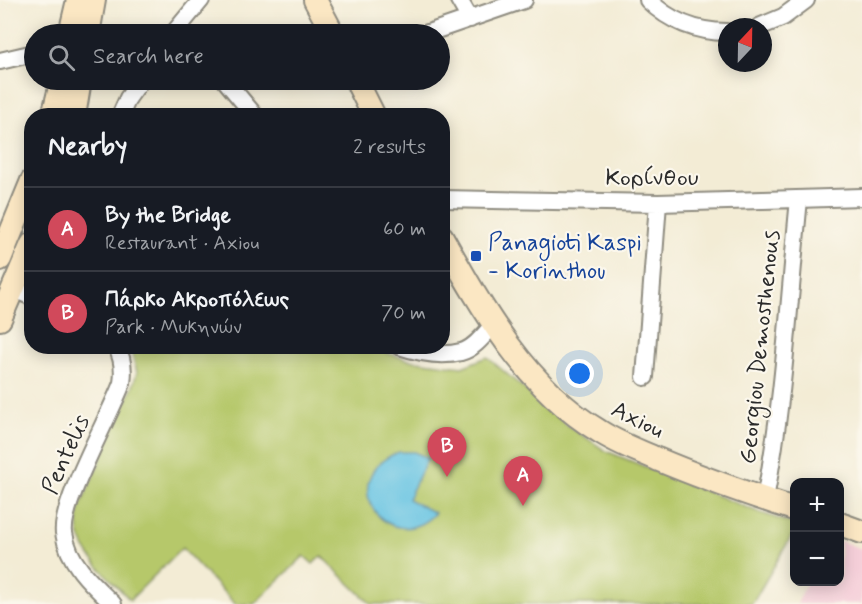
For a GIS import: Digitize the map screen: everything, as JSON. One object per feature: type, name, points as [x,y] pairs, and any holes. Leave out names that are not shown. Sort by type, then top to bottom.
[{"type":"street","points":[[75,24],[78,0]]},
{"type":"street","points":[[80,24],[94,0]]},
{"type":"street","points":[[184,24],[201,0]]},
{"type":"street","points":[[315,0],[328,24]]},
{"type":"street","points":[[459,0],[470,19]]},
{"type":"street","points":[[450,26],[524,0]]},
{"type":"street","points":[[648,0],[667,16],[688,25],[718,32]]},
{"type":"street","points":[[772,22],[783,17],[806,0]]},
{"type":"street","points":[[0,61],[24,56]]},
{"type":"street","points":[[54,108],[59,90]]},
{"type":"street","points":[[75,108],[78,90]]},
{"type":"street","points":[[124,108],[134,90]]},
{"type":"street","points":[[233,90],[248,108]]},
{"type":"street","points":[[361,90],[370,108]]},
{"type":"street","name":"Κορίνθου","points":[[450,199],[658,203],[862,197]]},
{"type":"street","name":"Georgiou Demosthenous","points":[[765,499],[775,449],[782,395],[799,199]]},
{"type":"street","points":[[0,259],[24,201]]},
{"type":"street","points":[[645,377],[658,203]]},
{"type":"street","name":"Axiou","points":[[450,250],[494,324],[524,364],[551,393],[598,431],[621,444],[679,468],[790,507]]},
{"type":"street","points":[[0,319],[23,293]]},
{"type":"street","points":[[450,353],[462,352],[477,342],[494,324]]},
{"type":"street","name":"Pentelis","points":[[113,604],[79,567],[64,533],[67,508],[122,383],[124,369],[120,354]]},
{"type":"street","points":[[844,525],[862,532]]},
{"type":"shaded area","points":[[844,542],[862,549],[862,604],[797,604],[805,586],[844,586]]},
{"type":"green space","points":[[132,354],[390,354],[409,360],[462,367],[487,357],[567,425],[606,451],[790,523],[790,539],[752,604],[371,604],[321,556],[313,564],[304,556],[254,604],[235,604],[182,548],[130,600],[89,554],[79,532],[78,516],[137,372]]},
{"type":"water","points":[[399,452],[414,452],[428,458],[408,499],[435,513],[418,525],[401,527],[386,522],[374,510],[368,495],[369,479],[379,464]]},
{"type":"place","name":"Panagioti Kaspi - Korinthou","points":[[476,256]]},
{"type":"place","name":"Πάρκο Ακροπόλεως","points":[[447,477]]},
{"type":"place","name":"By the Bridge","points":[[523,506]]}]
